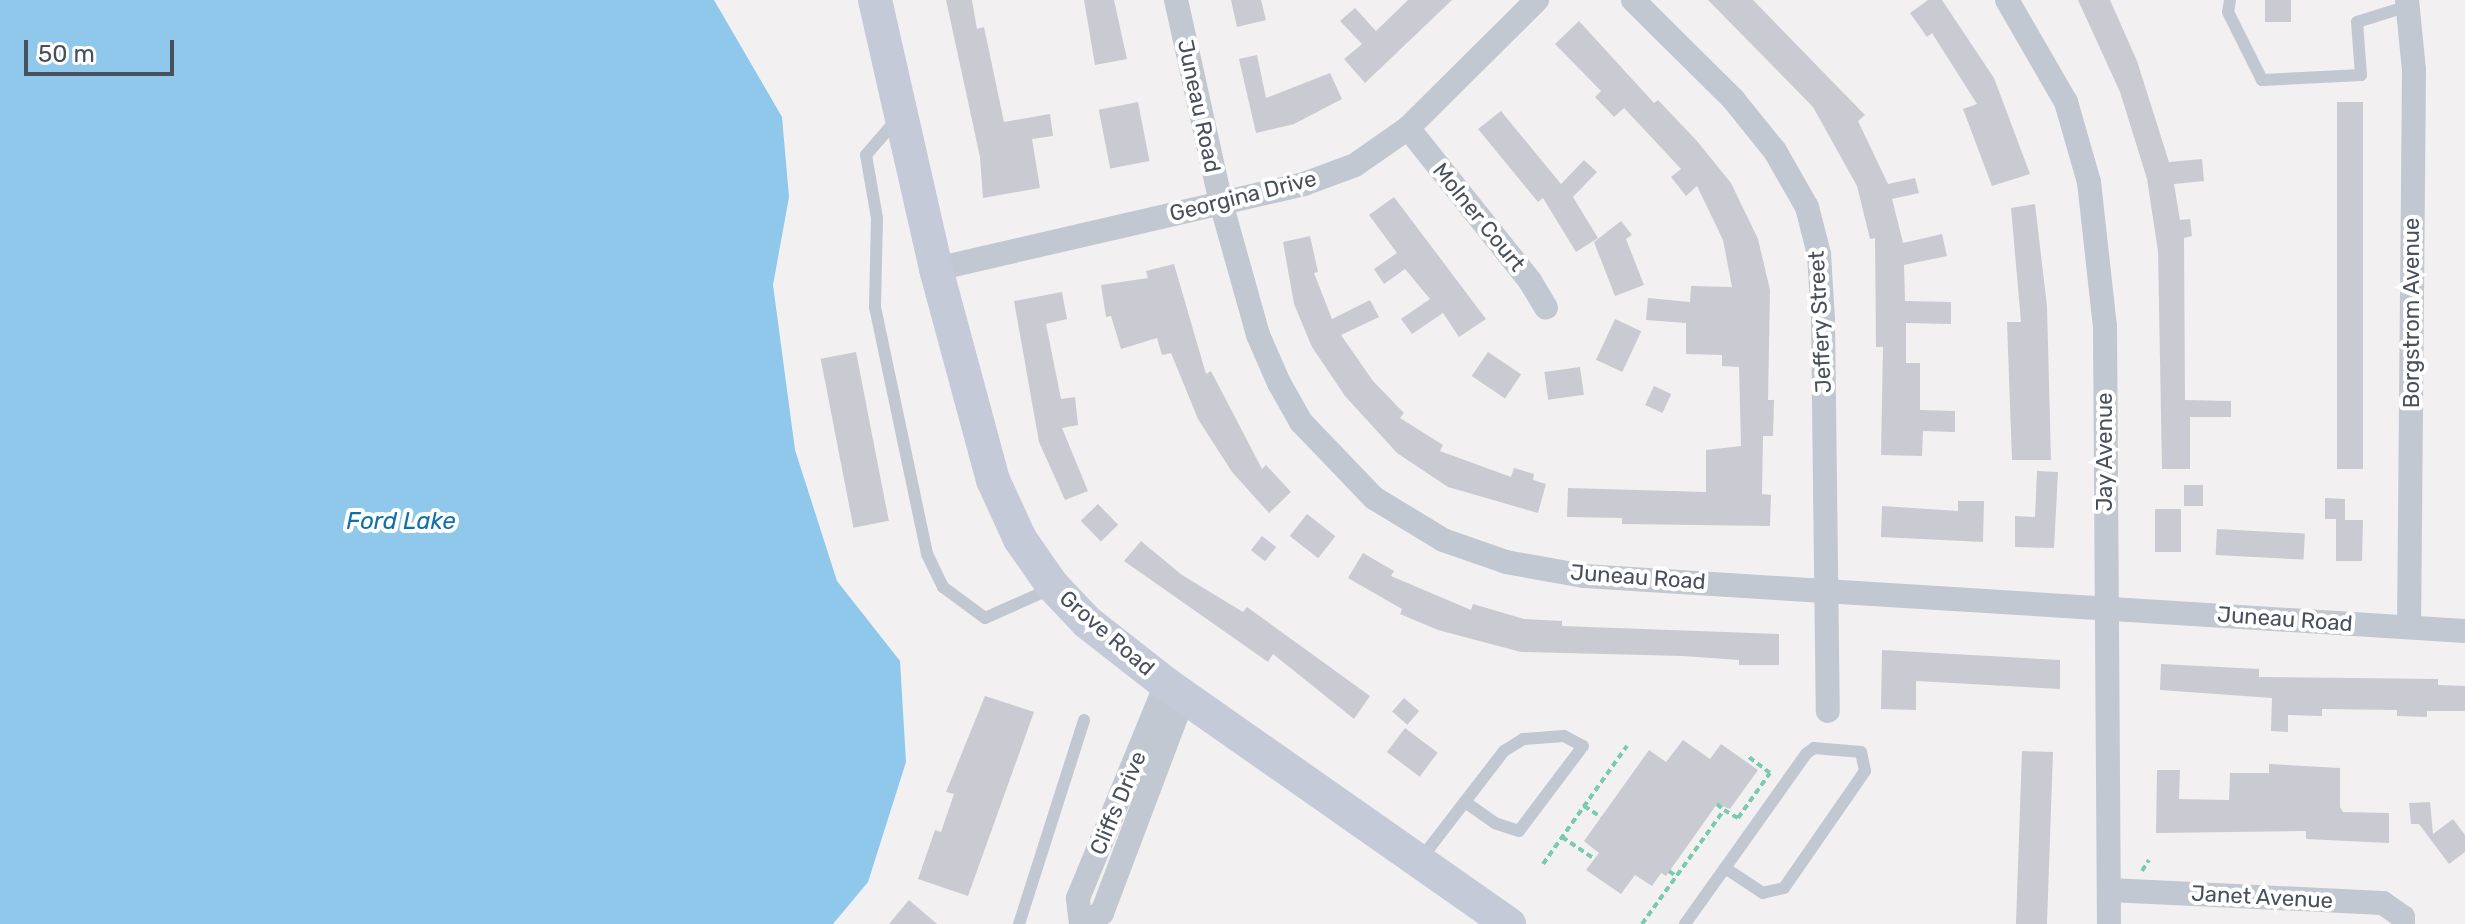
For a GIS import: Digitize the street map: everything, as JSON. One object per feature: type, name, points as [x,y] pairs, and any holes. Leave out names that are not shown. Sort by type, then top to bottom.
[{"type":"main road","name":"Grove Road","points":[[875,0],[936,269],[993,480],[1020,539],[1054,587],[1087,622],[1175,690],[1509,924]]},
{"type":"street","name":"Juneau Road","points":[[1176,0],[1221,203],[1258,335],[1279,383],[1301,422],[1374,498],[1443,540],[1506,562],[1584,576],[2465,631]]},
{"type":"street","name":"Georgina Drive","points":[[936,269],[1304,184],[1355,165],[1408,128],[1537,0]]},
{"type":"street","name":"Jeffery Street","points":[[1633,0],[1733,99],[1775,151],[1807,207],[1819,254],[1830,589],[1828,711]]},
{"type":"street","name":"Jay Avenue","points":[[2007,0],[2066,102],[2089,182],[2105,326],[2109,924]]},
{"type":"street","name":"Borgstrom Avenue","points":[[2408,3],[2414,70],[2409,627]]},
{"type":"street","name":"Molner Court","points":[[1408,128],[1530,281],[1546,308]]},
{"type":"street","name":"Cliffs Drive","points":[[1082,924],[1078,898],[1175,690]]},
{"type":"street","name":"Janet Avenue","points":[[2109,890],[2383,903],[2403,917],[2403,924]]},
{"type":"lane","points":[[2230,0],[2228,12],[2262,80],[2361,75],[2357,22],[2408,3]]},
{"type":"lane","points":[[902,113],[866,155],[877,218],[875,307],[927,554],[943,587],[985,618],[1054,587]]},
{"type":"lane","points":[[1019,924],[1084,720]]},
{"type":"lane","points":[[1420,860],[1504,751],[1523,739],[1564,736],[1583,746],[1519,831],[1495,823],[1465,802]]},
{"type":"lane","points":[[1685,924],[1806,754],[1814,748],[1861,752],[1865,771],[1784,888],[1763,893],[1725,868]]},
{"type":"path","points":[[1543,864],[1627,746]]},
{"type":"path","points":[[1717,804],[1738,818],[1770,773],[1746,755]]},
{"type":"path","points":[[1584,806],[1601,817]]},
{"type":"path","points":[[1642,924],[1724,810]]},
{"type":"path","points":[[1562,837],[1595,859]]},
{"type":"path","points":[[2142,871],[2149,860]]},
{"type":"path","points":[[1669,871],[1676,876]]},
{"type":"water","name":"Ford Lake","points":[[0,0],[714,0],[782,117],[789,197],[773,285],[795,450],[837,581],[900,661],[906,762],[868,882],[833,924],[0,924]]},
{"type":"building","points":[[946,0],[972,0],[977,29],[984,27],[1004,122],[1050,114],[1053,136],[1032,139],[1040,188],[983,198],[980,157]]},
{"type":"building","points":[[1084,0],[1114,0],[1127,59],[1095,65]]},
{"type":"building","points":[[1231,0],[1261,0],[1266,20],[1237,27]]},
{"type":"building","points":[[1408,0],[1452,0],[1365,83],[1344,59],[1362,44],[1340,21],[1355,8],[1376,31]]},
{"type":"building","points":[[1708,0],[1753,0],[1865,115],[1858,121],[1888,184],[1915,178],[1919,193],[1892,199],[1903,243],[1942,234],[1947,256],[1904,265],[1905,301],[1951,302],[1951,324],[1906,323],[1906,363],[1920,363],[1920,410],[1955,411],[1955,432],[1923,431],[1922,456],[1881,455],[1883,347],[1876,347],[1875,238],[1870,239],[1857,186],[1813,107]]},
{"type":"building","points":[[1928,0],[1942,0],[1994,78],[2030,174],[1992,186],[1963,109],[1977,104],[1932,33],[1927,37],[1910,13]]},
{"type":"building","points":[[2078,0],[2110,0],[2137,61],[2169,162],[2202,159],[2204,181],[2174,184],[2180,220],[2190,219],[2192,236],[2184,238],[2185,400],[2231,401],[2231,417],[2190,417],[2190,469],[2162,469],[2158,251],[2147,179],[2120,92]]},
{"type":"building","points":[[2265,0],[2291,0],[2291,22],[2265,22]]},
{"type":"building","points":[[1579,21],[1654,103],[1658,100],[1697,141],[1731,183],[1758,239],[1770,290],[1768,400],[1774,400],[1773,436],[1763,436],[1762,494],[1771,495],[1770,526],[1622,524],[1622,518],[1567,517],[1568,488],[1706,492],[1706,450],[1741,446],[1739,367],[1722,366],[1722,355],[1686,354],[1686,323],[1646,320],[1648,298],[1690,302],[1691,286],[1732,287],[1723,240],[1697,186],[1686,196],[1671,177],[1681,169],[1624,108],[1614,117],[1595,97],[1601,91],[1555,44]]},
{"type":"building","points":[[1257,55],[1266,98],[1330,73],[1342,99],[1294,124],[1256,133],[1239,59]]},
{"type":"building","points":[[1138,102],[1149,161],[1110,169],[1099,110]]},
{"type":"building","points":[[2337,102],[2363,102],[2363,469],[2337,469]]},
{"type":"building","points":[[1501,111],[1561,184],[1584,160],[1597,172],[1573,197],[1598,238],[1576,252],[1543,198],[1538,202],[1478,129]]},
{"type":"building","points":[[1394,197],[1486,319],[1459,337],[1443,313],[1412,334],[1401,319],[1430,299],[1405,269],[1384,284],[1374,269],[1397,253],[1369,215]]},
{"type":"building","points":[[2035,204],[2047,306],[2051,460],[2012,460],[2007,322],[2021,322],[2011,208]]},
{"type":"building","points":[[1621,221],[1632,235],[1626,239],[1644,285],[1615,296],[1594,242]]},
{"type":"building","points":[[1310,236],[1318,272],[1314,273],[1332,319],[1370,300],[1379,317],[1341,335],[1373,381],[1404,413],[1400,418],[1443,445],[1440,451],[1511,477],[1514,468],[1534,474],[1533,480],[1546,484],[1538,513],[1448,487],[1397,453],[1345,396],[1312,347],[1294,304],[1283,242]]},
{"type":"building","points":[[1174,264],[1206,374],[1211,371],[1262,469],[1266,465],[1291,492],[1269,513],[1232,472],[1198,419],[1171,353],[1162,355],[1157,338],[1121,349],[1111,316],[1106,317],[1101,285],[1148,278],[1146,271]]},
{"type":"building","points":[[1062,292],[1067,319],[1046,324],[1061,399],[1075,397],[1078,425],[1062,428],[1088,491],[1065,500],[1039,442],[1014,301]]},
{"type":"building","points":[[1615,319],[1641,331],[1622,372],[1596,360]]},
{"type":"building","points":[[856,352],[889,521],[853,528],[821,359]]},
{"type":"building","points":[[1488,352],[1521,374],[1505,398],[1472,376]]},
{"type":"building","points":[[1580,367],[1584,395],[1548,400],[1544,372]]},
{"type":"building","points":[[1654,386],[1671,394],[1662,413],[1645,405]]},
{"type":"building","points":[[2037,471],[2058,472],[2054,548],[2015,547],[2015,516],[2035,517]]},
{"type":"building","points":[[2184,485],[2203,485],[2203,506],[2184,506]]},
{"type":"building","points":[[2325,498],[2345,499],[2345,520],[2363,520],[2362,561],[2336,561],[2336,519],[2325,519]]},
{"type":"building","points":[[1958,501],[1984,501],[1983,542],[1881,537],[1882,506],[1958,511]]},
{"type":"building","points":[[1098,504],[1118,525],[1101,542],[1081,521]]},
{"type":"building","points":[[2155,509],[2181,509],[2181,552],[2155,552]]},
{"type":"building","points":[[1307,514],[1335,536],[1318,558],[1290,536]]},
{"type":"building","points":[[2217,529],[2305,534],[2304,560],[2216,555]]},
{"type":"building","points":[[1262,536],[1276,547],[1265,561],[1251,550]]},
{"type":"building","points":[[1141,541],[1182,575],[1243,612],[1247,607],[1370,696],[1354,719],[1273,654],[1268,662],[1124,561]]},
{"type":"building","points":[[1363,553],[1394,571],[1391,576],[1471,610],[1473,604],[1524,619],[1562,621],[1562,626],[1779,634],[1779,665],[1739,665],[1739,660],[1683,656],[1521,652],[1438,630],[1400,614],[1402,609],[1348,578]]},
{"type":"building","points":[[1882,650],[2060,660],[2060,689],[1916,681],[1916,710],[1881,709]]},
{"type":"building","points":[[2161,664],[2259,669],[2259,677],[2438,679],[2438,685],[2465,686],[2465,711],[2427,711],[2427,717],[2397,716],[2397,710],[2322,709],[2322,716],[2288,715],[2288,732],[2271,731],[2272,698],[2160,690]]},
{"type":"building","points":[[985,696],[1034,712],[968,896],[918,879],[935,830],[941,832],[954,794],[946,792]]},
{"type":"building","points":[[1404,698],[1419,711],[1407,725],[1392,712]]},
{"type":"building","points":[[1405,728],[1438,753],[1420,777],[1387,752]]},
{"type":"building","points":[[1683,740],[1710,759],[1721,744],[1758,770],[1730,809],[1717,804],[1666,876],[1661,873],[1652,886],[1635,875],[1621,894],[1586,870],[1599,853],[1584,841],[1649,750],[1666,762]]},
{"type":"building","points":[[2022,751],[2053,752],[2047,924],[2016,924]]},
{"type":"building","points":[[2269,764],[2340,768],[2340,807],[2343,812],[2389,813],[2389,843],[2306,839],[2306,831],[2156,833],[2157,770],[2180,770],[2179,799],[2229,800],[2230,773],[2269,773]]},
{"type":"building","points":[[2430,802],[2433,834],[2453,819],[2465,835],[2465,852],[2449,864],[2419,824],[2411,824],[2409,803]]},
{"type":"building","points":[[909,900],[937,924],[889,924]]}]
